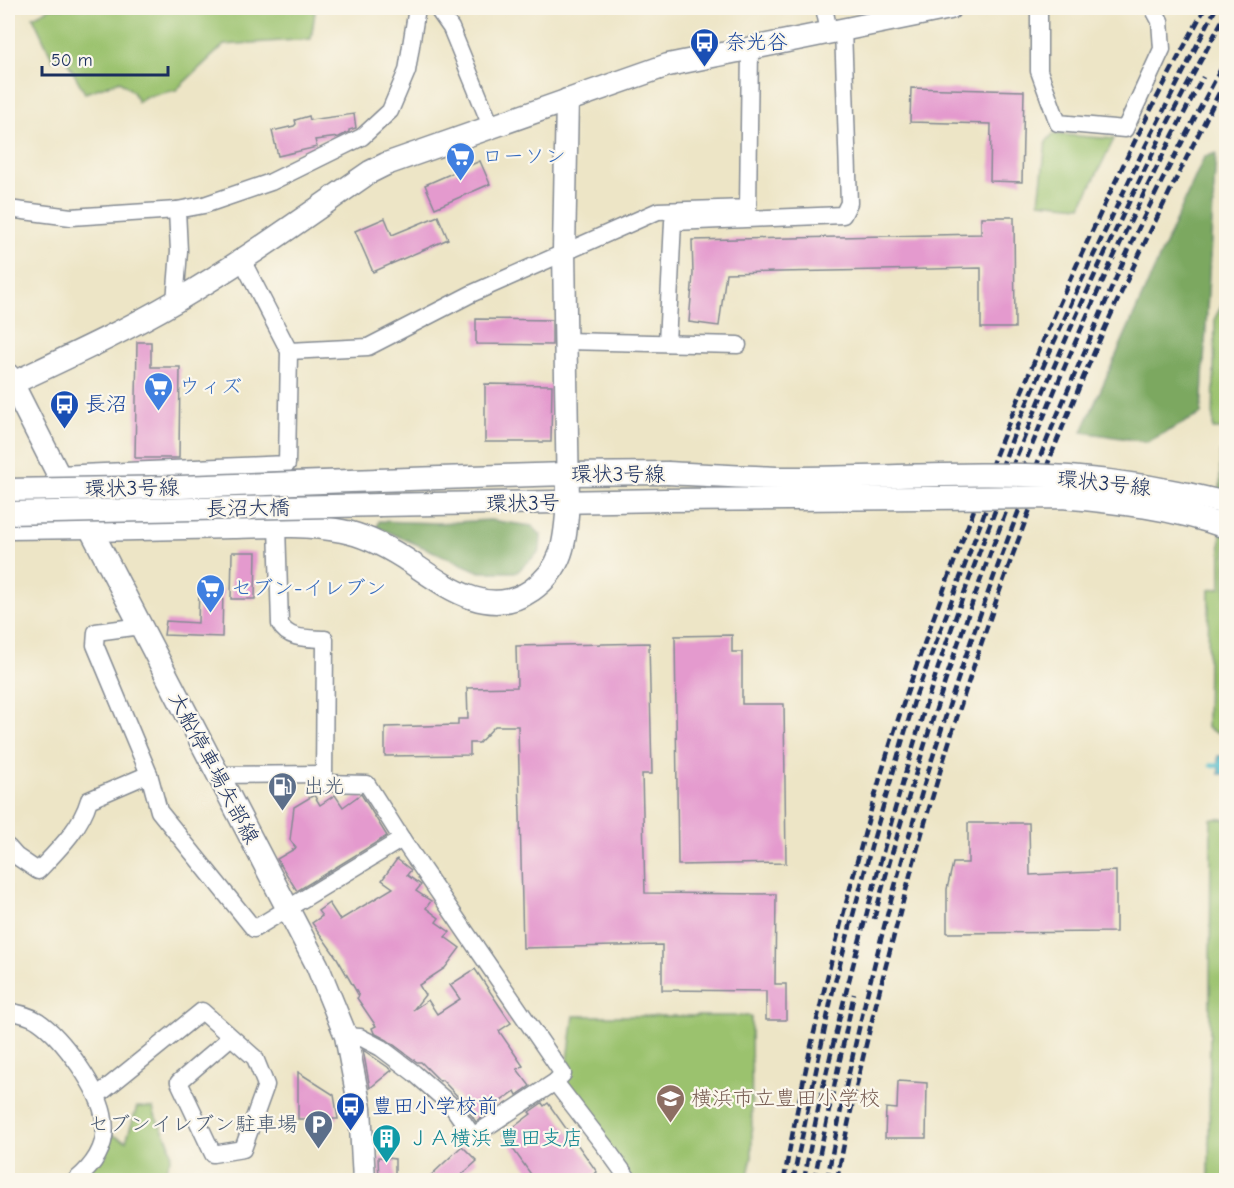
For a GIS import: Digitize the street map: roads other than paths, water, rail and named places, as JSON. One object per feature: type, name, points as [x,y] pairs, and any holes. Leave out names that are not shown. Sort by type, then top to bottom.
[{"type":"street","points":[[8,209],[72,218],[177,210],[204,205],[271,182],[362,137],[390,111],[407,71],[417,8]]},
{"type":"street","points":[[437,8],[451,28],[491,126]]},
{"type":"street","points":[[667,343],[673,222],[843,215],[849,203],[836,30],[824,8]]},
{"type":"street","points":[[10,379],[94,345],[175,302],[242,260],[370,172],[386,164],[668,65],[950,8]]},
{"type":"street","points":[[1040,8],[1040,71],[1058,123],[1125,129],[1162,49],[1160,21],[1153,8]]},
{"type":"street","points":[[289,351],[368,347],[473,293],[658,211],[748,208],[750,48]]},
{"type":"street","points":[[8,531],[277,526],[320,528],[344,531],[366,538],[403,558],[451,590],[471,598],[501,601],[528,593],[542,583],[560,559],[565,542],[568,502],[564,251],[567,99]]},
{"type":"street","points":[[175,302],[179,251],[177,210]]},
{"type":"street","points":[[58,474],[286,464],[289,351],[242,260]]},
{"type":"street","points":[[566,341],[738,345]]},
{"type":"street","name":"大船停車場矢部線","points":[[10,379],[317,965],[346,1036],[360,1107],[364,1180]]},
{"type":"street","name":"環状3号線","points":[[8,490],[180,488],[567,474],[667,473],[793,478],[969,475],[1068,477],[1183,492],[1227,503]]},
{"type":"street","name":"環状3号線","points":[[666,500],[1062,496],[1169,510],[1227,526]]},
{"type":"street","name":"環状3号","points":[[380,505],[666,500]]},
{"type":"street","name":"長沼大橋","points":[[8,513],[380,505]]},
{"type":"street","points":[[277,526],[280,624],[284,632],[293,636],[325,639],[324,783],[367,784],[563,1074],[555,1082],[473,1136],[452,1106],[414,1073],[381,1048],[360,1037],[346,1036]]},
{"type":"street","points":[[141,626],[96,632],[95,645],[149,774],[159,811],[254,929],[402,839]]},
{"type":"street","points":[[8,847],[16,856],[38,871],[64,844],[86,812],[89,800],[149,774]]},
{"type":"street","points":[[217,775],[324,774]]},
{"type":"street","points":[[8,1011],[29,1016],[44,1026],[74,1059],[98,1095],[104,1120],[102,1145],[94,1164],[76,1180]]},
{"type":"street","points":[[98,1095],[202,1011],[255,1058],[266,1085],[243,1149],[213,1154],[179,1082],[231,1037]]},
{"type":"street","points":[[555,1082],[629,1180]]},
{"type":"water","points":[[1218,756],[1226,756],[1226,774],[1219,774]]},
{"type":"waterway","points":[[1211,765],[1226,765]]},
{"type":"railway","points":[[784,1180],[810,1051],[856,865],[889,750],[932,623],[984,485],[1040,348],[1141,129],[1205,8]]},
{"type":"railway","points":[[793,1180],[833,990],[872,844],[915,698],[1019,421],[1079,286],[1143,151],[1216,8]]},
{"type":"railway","points":[[804,1180],[831,1052],[886,840],[927,701],[951,631],[1002,494],[1058,357],[1160,139],[1226,13]]},
{"type":"railway","points":[[827,1180],[848,1075],[900,867],[964,662],[1039,461],[1114,282],[1160,185],[1226,59]]},
{"type":"railway","points":[[874,919],[938,702],[1015,489],[1103,280],[1203,77]]},
{"type":"railway","points":[[837,1180],[864,1052],[914,860],[952,732],[1017,543],[1102,334],[1223,85]]},
{"type":"railway","points":[[814,1180],[854,994]]},
{"type":"place","name":"奈光谷","points":[[704,68]]},
{"type":"place","name":"ローソン","points":[[461,182]]},
{"type":"place","name":"ウィズ","points":[[158,412]]},
{"type":"place","name":"長沼","points":[[64,430]]},
{"type":"place","name":"セブン-イレブン","points":[[210,614]]},
{"type":"place","name":"出光","points":[[282,812]]},
{"type":"place","name":"横浜市立豊田小学校","points":[[670,1124]]},
{"type":"place","name":"豊田小学校前","points":[[351,1132]]},
{"type":"place","name":"セブンイレブン駐車場","points":[[319,1150]]},
{"type":"place","name":"ＪＡ横浜 豊田支店","points":[[387,1164]]}]
